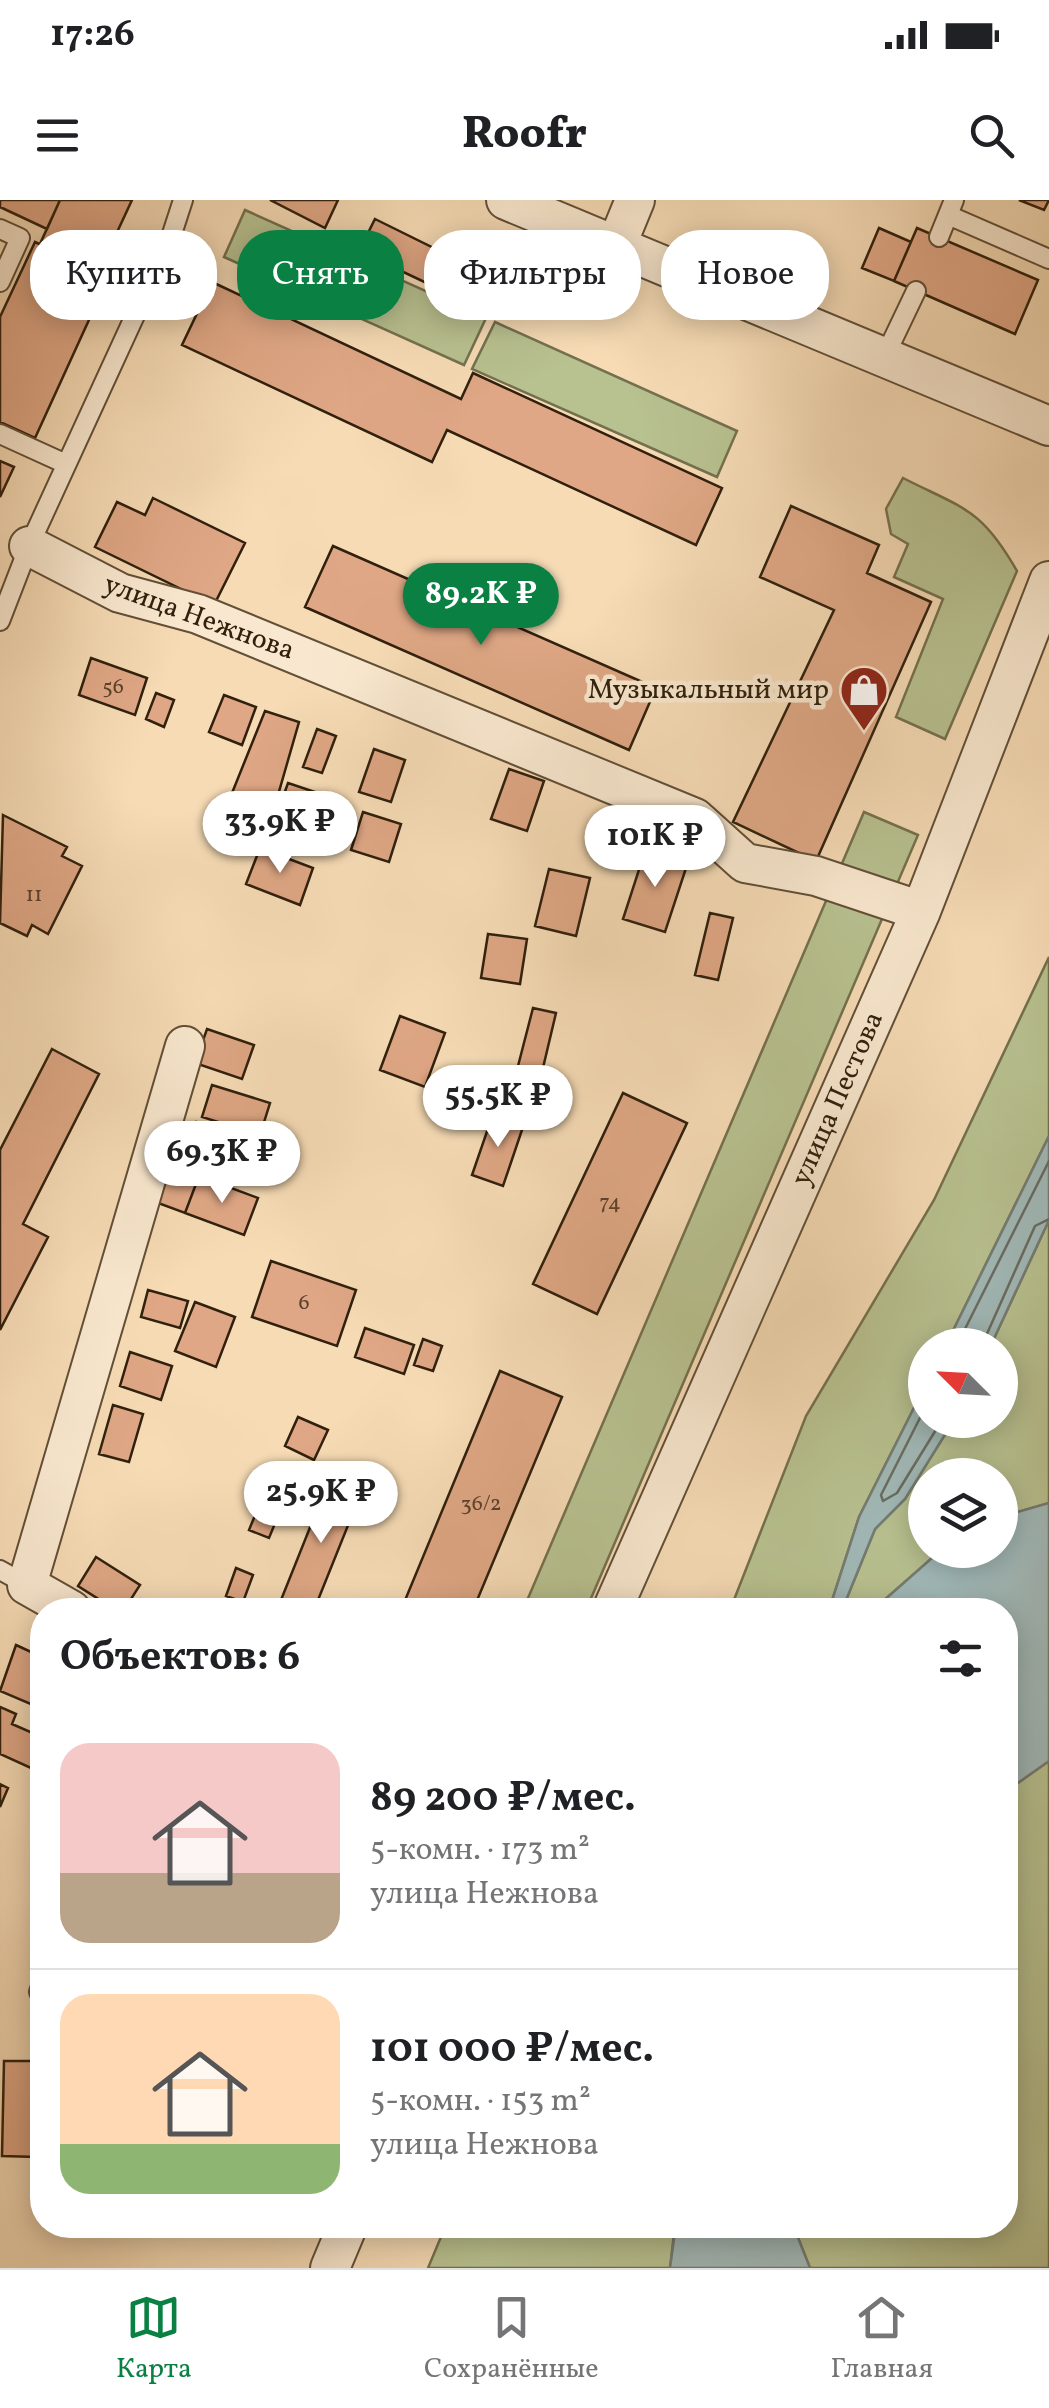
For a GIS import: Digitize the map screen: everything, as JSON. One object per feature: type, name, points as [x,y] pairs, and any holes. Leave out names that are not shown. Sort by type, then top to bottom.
[{"type":"street","points":[[506,200],[574,230]]},
{"type":"street","points":[[623,230],[636,200]]},
{"type":"street","points":[[641,259],[1049,426]]},
{"type":"street","name":"улица Нежнова","points":[[29,546],[120,593],[198,614],[695,818],[744,863],[816,876],[920,911]]},
{"type":"street","name":"улица Пестова","points":[[617,1598],[920,911],[1049,581]]},
{"type":"street","points":[[49,1598],[13,1578],[186,1046]]},
{"type":"street","points":[[330,2268],[343,2238]]},
{"type":"lane","points":[[0,621],[29,546],[171,238],[183,200]]},
{"type":"lane","points":[[939,237],[951,207],[1049,260]]},
{"type":"lane","points":[[0,229],[20,238],[0,282]]},
{"type":"lane","points":[[884,358],[916,291]]},
{"type":"lane","points":[[0,434],[66,464]]},
{"type":"green space","points":[[245,210],[290,230],[237,230],[237,263],[224,257]]},
{"type":"green space","points":[[404,281],[424,290],[424,320],[485,320],[464,365],[364,320],[404,320]]},
{"type":"green space","points":[[495,322],[737,431],[717,477],[472,369]]},
{"type":"green space","points":[[903,478],[969,512],[993,534],[1017,571],[945,739],[896,717],[943,599],[894,577],[908,544],[891,534],[886,509]]},
{"type":"green space","points":[[864,812],[918,835],[591,1598],[528,1598]]},
{"type":"green space","points":[[1049,957],[1049,1136],[954,1328],[908,1328],[908,1420],[859,1517],[833,1598],[735,1598],[806,1416],[934,1200]]},
{"type":"green space","points":[[1049,1220],[1049,1503],[1018,1512],[1018,1458],[930,1458],[943,1438],[1018,1438],[1018,1328],[999,1328]]},
{"type":"green space","points":[[908,1494],[908,1568],[921,1568],[887,1598],[847,1598],[875,1529]]},
{"type":"green space","points":[[1049,1761],[1049,2268],[810,2268],[798,2238],[1018,2238],[1018,1783]]},
{"type":"green space","points":[[441,2238],[673,2238],[670,2268],[428,2268]]},
{"type":"water","points":[[1049,1136],[1049,1220],[999,1328],[954,1328]]},
{"type":"water","points":[[908,1420],[908,1438],[943,1438],[930,1458],[908,1458],[908,1494],[875,1529],[847,1598],[833,1598],[859,1517]]},
{"type":"water","points":[[1049,1503],[1049,1761],[1018,1783],[1018,1598],[887,1598],[921,1568],[1018,1568],[1018,1512]]},
{"type":"water","points":[[674,2238],[798,2238],[810,2268],[670,2268]]},
{"type":"building","points":[[0,200],[60,200],[47,229],[0,207]]},
{"type":"building","points":[[60,200],[132,200],[118,230],[46,230]]},
{"type":"building","points":[[270,200],[338,200],[325,228]]},
{"type":"building","points":[[1019,200],[1049,200],[1044,210]]},
{"type":"building","points":[[375,219],[397,230],[370,230]]},
{"type":"building","points":[[879,228],[911,242],[894,281],[862,268]]},
{"type":"building","points":[[917,228],[1038,280],[1015,334],[894,281]]},
{"type":"building","points":[[404,233],[424,243],[424,282],[404,272]]},
{"type":"building","points":[[30,253],[30,320],[89,320],[35,438],[0,422],[0,317]]},
{"type":"building","points":[[217,284],[237,294],[237,320],[293,320],[461,399],[473,373],[722,488],[696,545],[447,430],[432,462],[182,345],[194,320],[217,320]]},
{"type":"building","points":[[0,461],[14,467],[0,497]]},
{"type":"building","points":[[153,498],[245,543],[214,605],[95,547],[117,502],[145,515]]},
{"type":"building","points":[[791,506],[879,545],[867,573],[931,602],[816,861],[733,822],[834,610],[760,577]]},
{"type":"building","points":[[333,546],[656,688],[629,750],[305,607]]},
{"type":"building","points":[[91,658],[147,678],[135,715],[79,695]]},
{"type":"building","points":[[156,693],[174,700],[164,727],[146,719]]},
{"type":"building","points":[[224,695],[256,707],[242,745],[209,732]]},
{"type":"building","points":[[265,711],[299,722],[270,823],[226,808]]},
{"type":"building","points":[[317,729],[336,736],[322,773],[303,767]]},
{"type":"building","points":[[374,749],[405,760],[391,802],[359,792]]},
{"type":"building","points":[[509,769],[544,781],[527,831],[491,819]]},
{"type":"building","points":[[288,783],[315,792],[297,842],[270,833]]},
{"type":"building","points":[[363,812],[401,824],[389,862],[351,850]]},
{"type":"building","points":[[3,815],[67,847],[62,856],[82,866],[48,934],[32,925],[27,936],[0,923]]},
{"type":"building","points":[[260,848],[313,868],[300,905],[246,884]]},
{"type":"building","points":[[646,848],[688,862],[665,932],[623,919]]},
{"type":"building","points":[[549,869],[590,878],[576,936],[535,926]]},
{"type":"building","points":[[710,913],[733,918],[718,980],[695,975]]},
{"type":"building","points":[[488,934],[527,939],[520,984],[481,978]]},
{"type":"building","points":[[533,1008],[556,1013],[542,1072],[518,1066]]},
{"type":"building","points":[[400,1016],[445,1033],[425,1087],[380,1070]]},
{"type":"building","points":[[207,1029],[254,1045],[242,1079],[195,1063]]},
{"type":"building","points":[[52,1049],[99,1074],[23,1224],[48,1237],[0,1330],[0,1150]]},
{"type":"building","points":[[212,1085],[270,1103],[260,1135],[202,1117]]},
{"type":"building","points":[[623,1093],[687,1123],[597,1314],[533,1284]]},
{"type":"building","points":[[493,1114],[524,1124],[503,1186],[472,1175]]},
{"type":"building","points":[[196,1122],[242,1138],[227,1181],[181,1164]]},
{"type":"building","points":[[164,1163],[199,1176],[185,1213],[150,1200]]},
{"type":"building","points":[[199,1176],[258,1198],[244,1235],[185,1213]]},
{"type":"building","points":[[271,1261],[356,1290],[337,1346],[252,1317]]},
{"type":"building","points":[[148,1290],[188,1301],[180,1328],[141,1317]]},
{"type":"building","points":[[195,1302],[235,1317],[216,1367],[175,1351]]},
{"type":"building","points":[[365,1328],[414,1345],[404,1374],[355,1357]]},
{"type":"building","points":[[423,1339],[442,1346],[433,1371],[414,1365]]},
{"type":"building","points":[[130,1352],[172,1366],[161,1400],[120,1386]]},
{"type":"building","points":[[500,1371],[562,1397],[478,1598],[406,1598]]},
{"type":"building","points":[[113,1405],[143,1414],[129,1462],[99,1454]]},
{"type":"building","points":[[298,1417],[328,1430],[314,1460],[285,1446]]},
{"type":"building","points":[[272,1474],[292,1482],[269,1538],[249,1530]]},
{"type":"building","points":[[331,1475],[363,1488],[319,1598],[282,1598]]},
{"type":"building","points":[[96,1557],[140,1585],[132,1598],[97,1598],[78,1586]]},
{"type":"building","points":[[236,1568],[253,1575],[244,1598],[226,1596]]},
{"type":"building","points":[[16,1645],[30,1651],[30,1704],[0,1691]]},
{"type":"building","points":[[0,1707],[16,1714],[12,1724],[30,1732],[30,1768],[0,1754]]},
{"type":"building","points":[[0,1784],[8,1788],[0,1807]]},
{"type":"building","points":[[4,2061],[30,2061],[30,2157],[2,2156]]},
{"type":"place","name":"Музыкальный мир","points":[[864,732]]}]
